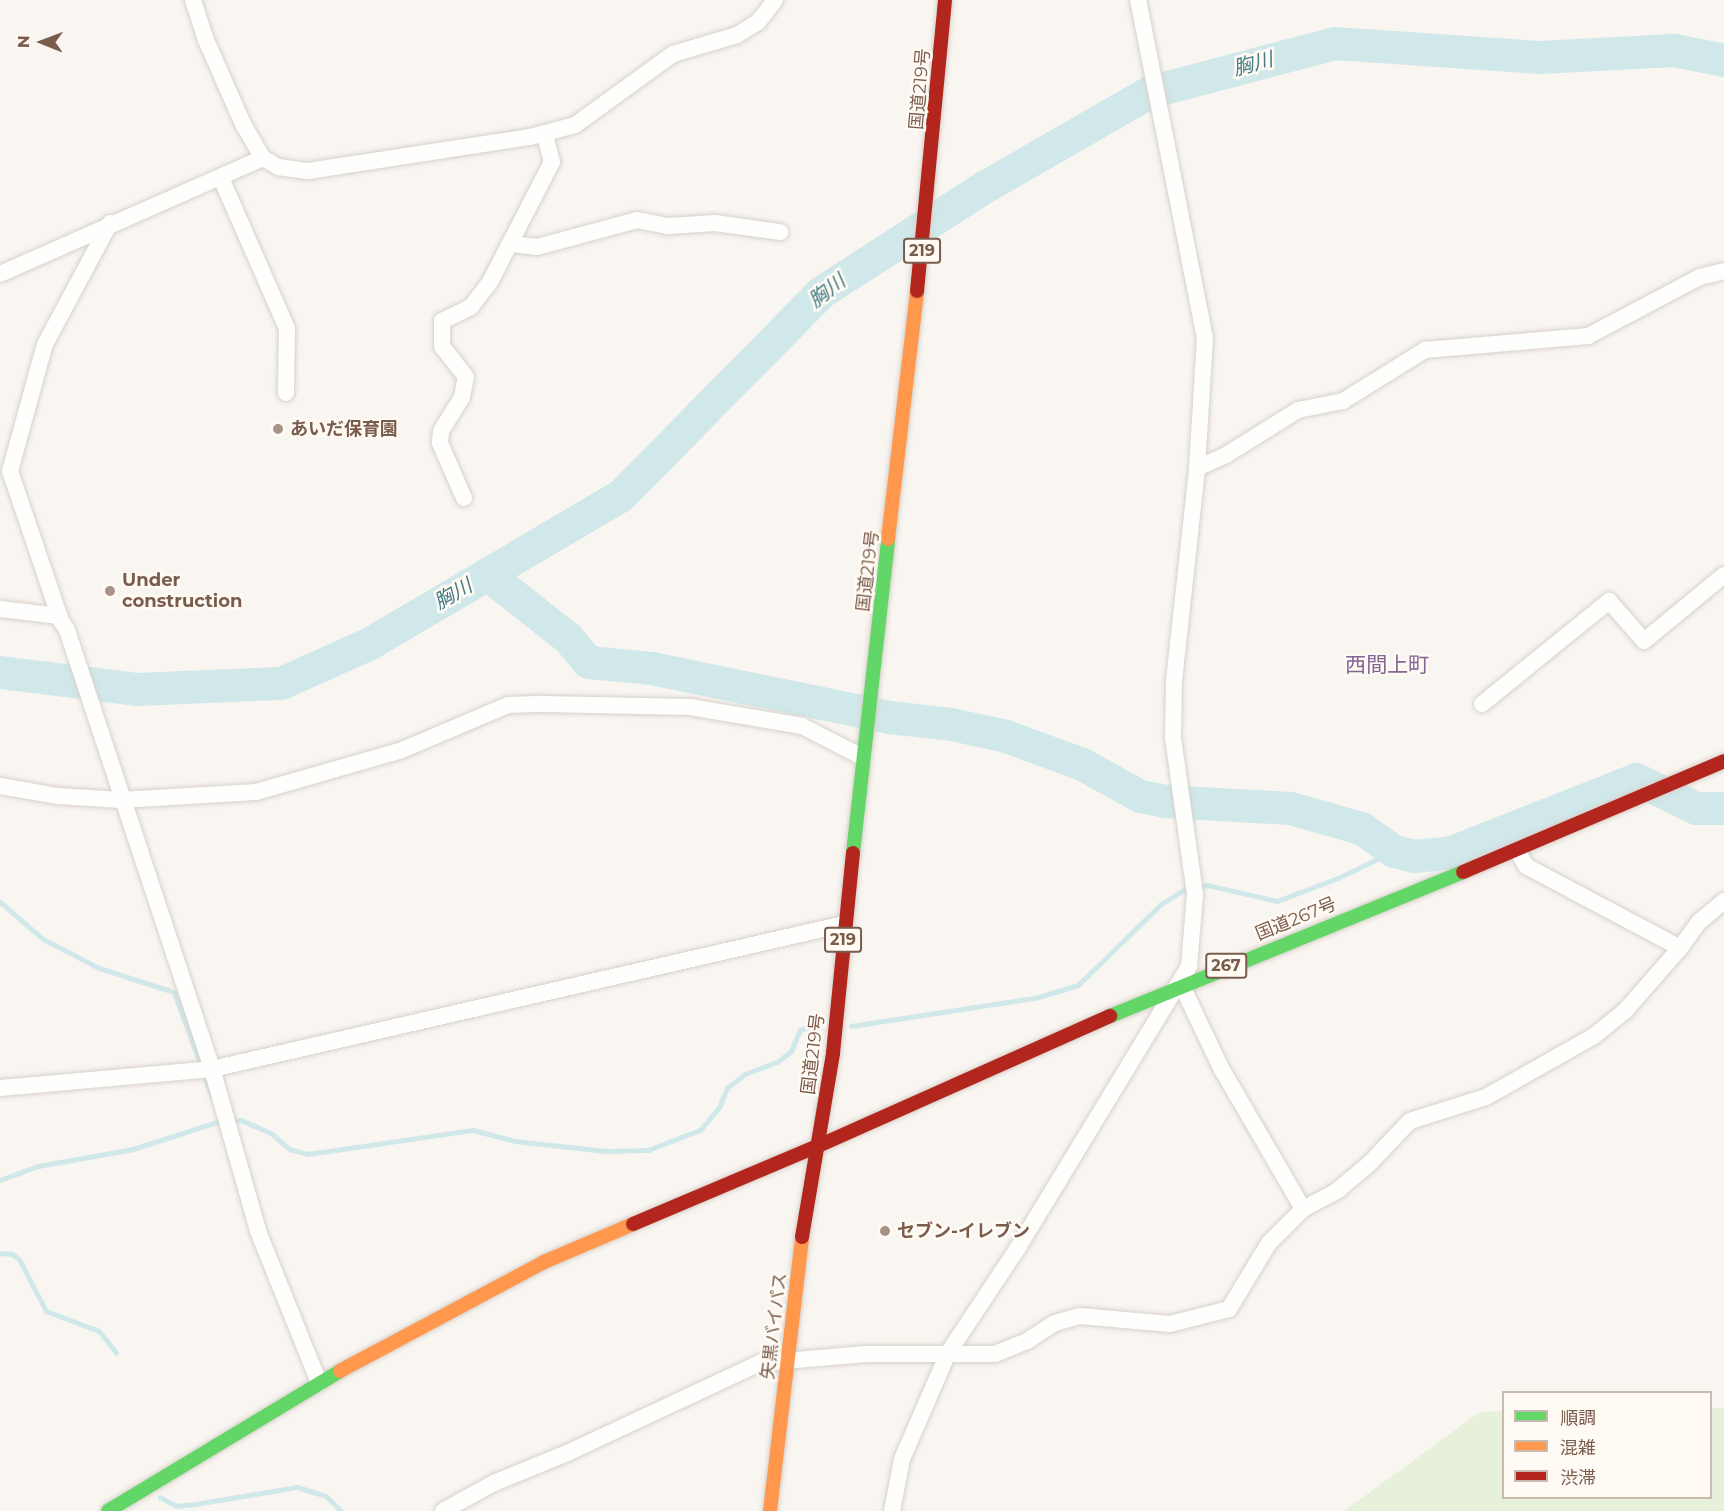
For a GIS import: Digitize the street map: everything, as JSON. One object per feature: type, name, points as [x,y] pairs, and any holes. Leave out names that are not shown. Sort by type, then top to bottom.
[{"type":"main road","name":"国道219号","points":[[818,1146],[832,1053],[862,757],[909,370],[935,132],[945,0]]},
{"type":"main road","name":"国道267号","points":[[108,1511],[319,1383],[544,1263],[818,1146],[1181,984],[1517,850],[1724,761]]},
{"type":"main road","name":"矢黒バイパス","points":[[770,1511],[805,1215],[818,1146]]},
{"type":"street","points":[[193,0],[206,40],[243,124],[263,158],[278,167],[308,171],[353,166],[544,133],[575,125],[674,54],[737,35],[758,22],[775,0]]},
{"type":"street","points":[[892,1511],[902,1459],[948,1353],[1181,984],[1189,966],[1194,887],[1173,738],[1174,681],[1197,468],[1205,338],[1139,5]]},
{"type":"street","points":[[464,498],[440,443],[441,430],[462,397],[466,377],[442,345],[442,321],[471,307],[510,244],[552,162],[544,133]]},
{"type":"street","points":[[0,274],[110,223],[221,178],[263,158]]},
{"type":"street","points":[[221,178],[287,328],[286,393]]},
{"type":"street","points":[[510,244],[537,247],[637,220],[669,226],[715,222],[780,232]]},
{"type":"street","points":[[110,223],[45,344],[10,471],[64,623],[212,1069],[228,1133],[258,1231],[319,1383]]},
{"type":"street","points":[[1197,468],[1226,455],[1298,410],[1343,401],[1425,350],[1588,336],[1700,277],[1724,271]]},
{"type":"street","points":[[1482,704],[1610,602],[1644,641],[1724,575]]},
{"type":"street","points":[[0,609],[64,623]]},
{"type":"street","points":[[0,786],[58,796],[256,792],[402,750],[508,705],[690,707],[802,726],[862,757]]},
{"type":"street","points":[[1517,850],[1526,866],[1680,948]]},
{"type":"street","points":[[443,1511],[494,1483],[567,1453],[733,1373],[760,1363],[948,1353],[995,1354],[1027,1341],[1055,1323],[1080,1316],[1170,1324],[1229,1309],[1269,1243],[1304,1209],[1338,1190],[1410,1121],[1486,1097],[1594,1036],[1641,995],[1699,922],[1724,901]]},
{"type":"street","points":[[0,1088],[212,1069],[844,924]]},
{"type":"street","points":[[1181,984],[1221,1068],[1304,1209]]},
{"type":"green space","points":[[1712,1408],[1724,1408],[1724,1511],[1344,1511],[1480,1412],[1502,1411],[1502,1499],[1712,1499]]},
{"type":"waterway","name":"胸川","points":[[0,672],[136,689],[281,683],[370,643],[620,496],[821,292],[984,187],[1149,92],[1334,43],[1539,57],[1674,50],[1724,60]]},
{"type":"waterway","points":[[487,574],[568,638],[588,662],[651,668],[889,717],[951,724],[1006,736],[1082,764],[1140,796],[1165,801],[1290,808],[1361,828],[1394,851],[1414,856],[1451,852],[1636,779],[1696,808],[1724,808]]},
{"type":"waterway","points":[[851,1026],[1035,998],[1078,985],[1161,904],[1182,891],[1207,885],[1277,901],[1338,878],[1394,851]]},
{"type":"waterway","points":[[0,902],[43,939],[99,968],[174,992],[212,1097]]},
{"type":"waterway","points":[[0,1180],[38,1166],[133,1149],[220,1121],[241,1120],[272,1134],[289,1149],[308,1154],[473,1130],[515,1141],[605,1151],[648,1150],[700,1130],[719,1107],[727,1088],[745,1074],[777,1062],[791,1051],[800,1030],[809,1027]]},
{"type":"waterway","points":[[0,1253],[12,1254],[19,1259],[46,1311],[99,1331],[116,1353]]},
{"type":"waterway","points":[[160,1497],[176,1506],[297,1487],[326,1496],[341,1511]]},
{"type":"traffic: fast","points":[[853,853],[888,539]]},
{"type":"traffic: fast","points":[[1110,1016],[1463,872]]},
{"type":"traffic: fast","points":[[108,1511],[340,1371]]},
{"type":"traffic: slow","points":[[888,539],[917,291]]},
{"type":"traffic: slow","points":[[340,1371],[544,1262],[633,1224]]},
{"type":"traffic: slow","points":[[770,1511],[802,1237]]},
{"type":"traffic: jam","points":[[917,291],[945,0]]},
{"type":"traffic: jam","points":[[1463,872],[1724,761]]},
{"type":"traffic: jam","points":[[802,1237],[833,1053],[853,853]]},
{"type":"traffic: jam","points":[[818,1146],[1110,1016]]},
{"type":"traffic: jam","points":[[633,1224],[818,1146]]},
{"type":"place","name":"あいだ保育園","points":[[278,429]]},
{"type":"place","name":"Under construction","points":[[110,591]]},
{"type":"place","name":"セブン-イレブン","points":[[885,1231]]},
{"type":"district","name":"西間上町","points":[[1387,665]]}]
